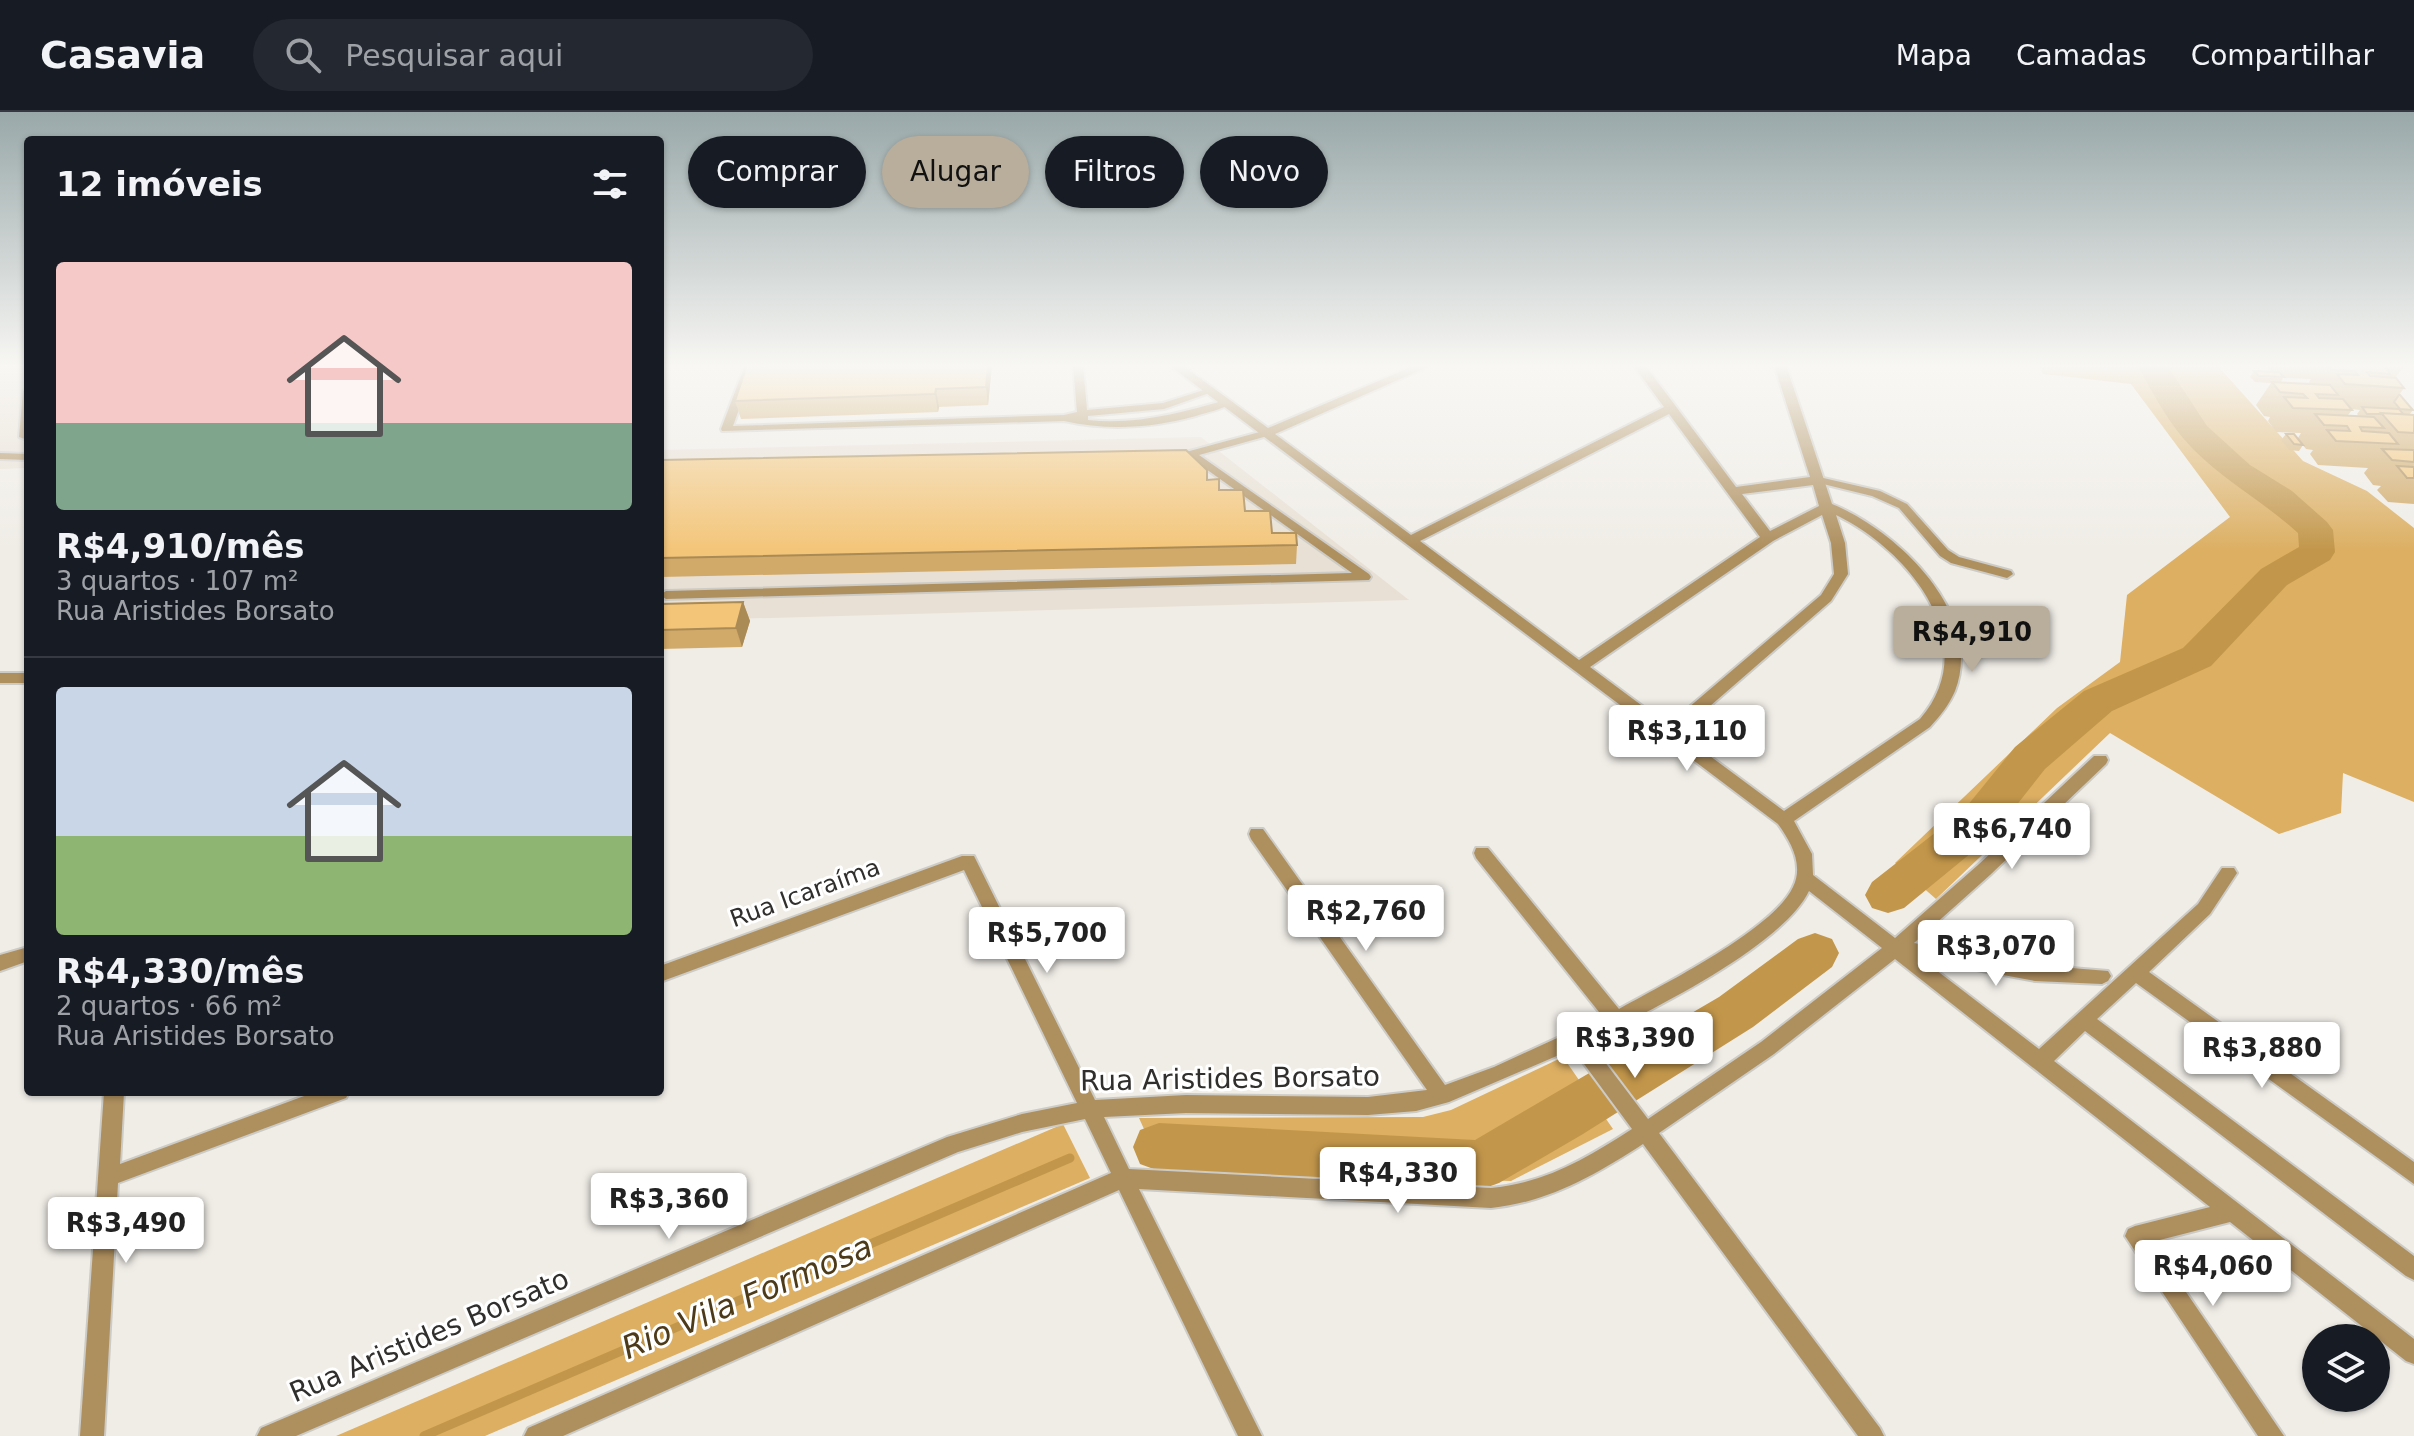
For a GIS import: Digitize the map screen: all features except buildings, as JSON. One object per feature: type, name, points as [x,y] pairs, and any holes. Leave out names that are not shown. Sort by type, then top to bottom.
[{"type":"street","points":[[1259,427],[1784,820],[1803,848],[1805,878],[2414,1353]]},
{"type":"street","points":[[1267,433],[1282,427]]},
{"type":"street","points":[[1410,541],[1635,427]]},
{"type":"street","points":[[1686,427],[1768,538]]},
{"type":"street","points":[[1668,734],[1826,598],[1841,574],[1841,558],[1801,427]]},
{"type":"street","points":[[1733,491],[1819,480]]},
{"type":"street","points":[[1579,667],[1768,538],[1827,507],[1854,517],[1873,529],[1932,591],[1950,631],[1953,671],[1943,701],[1924,724],[1784,820]]},
{"type":"street","points":[[539,1435],[1123,1178],[1516,1197],[1559,1184],[1641,1125],[1760,1055],[1945,906],[2100,760]]},
{"type":"street","points":[[1257,834],[1442,1096]]},
{"type":"street","points":[[1482,853],[1615,1018]]},
{"type":"street","name":"Rua Icaraíma","points":[[664,973],[968,861],[1089,1108]]},
{"type":"street","points":[[2041,1060],[2204,909],[2228,873]]},
{"type":"street","name":"Rua Aristides Borsato","points":[[269,1436],[954,1144],[1004,1126],[1089,1108],[1220,1103],[1361,1106],[1442,1096],[1576,1038],[1696,976],[1748,944],[1786,912],[1799,895],[1805,878]]},
{"type":"street","points":[[1894,947],[2035,973],[2102,976]]},
{"type":"street","points":[[0,963],[24,955]]},
{"type":"street","points":[[2135,972],[2414,1174]]},
{"type":"street","points":[[2084,1020],[2414,1269]]},
{"type":"street","points":[[1576,1038],[1872,1436]]},
{"type":"street","points":[[92,1436],[114,1096]]},
{"type":"street","points":[[109,1177],[328,1096]]},
{"type":"street","points":[[1089,1108],[1250,1436]]},
{"type":"street","points":[[2233,1211],[2135,1236],[2272,1436]]},
{"type":"lane","points":[[727,427],[794,427]]},
{"type":"lane","points":[[1174,454],[1190,454],[1267,433]]},
{"type":"lane","points":[[666,595],[1365,577],[1190,454]]},
{"type":"lane","points":[[0,456],[24,457]]},
{"type":"lane","points":[[1819,480],[1876,493],[1903,506],[1944,553],[1955,560],[2007,574]]},
{"type":"lane","points":[[0,678],[24,678]]},
{"type":"shaded area","points":[[0,427],[24,427],[24,468],[0,469]]},
{"type":"shaded area","points":[[2163,427],[2272,427],[2303,461],[2367,491],[2414,528],[2414,802],[2343,773],[2341,813],[2279,834],[2110,733],[1936,899],[1895,863],[2057,708],[2120,662],[2127,595],[2230,517]]},
{"type":"shaded area","points":[[1201,437],[1409,600],[664,621],[664,450]]},
{"type":"shaded area","points":[[1563,1057],[1613,1129],[1511,1181],[1163,1171],[1139,1118],[1423,1117],[1451,1110]]},
{"type":"shaded area","points":[[1063,1124],[1090,1178],[485,1436],[336,1436]]},
{"type":"waterway","name":"Rio Vila Formosa","points":[[1888,895],[1978,823],[2030,758],[2098,701],[2197,657],[2274,577],[2317,552],[2315,530],[2280,498],[2238,472],[2192,427]]},
{"type":"waterway","name":"Rio Vila Formosa","points":[[1159,1147],[1480,1165],[1565,1117],[1736,1012],[1815,953]]},
{"type":"waterway","name":"Rio Vila Formosa","points":[[424,1436],[1070,1158]]}]
